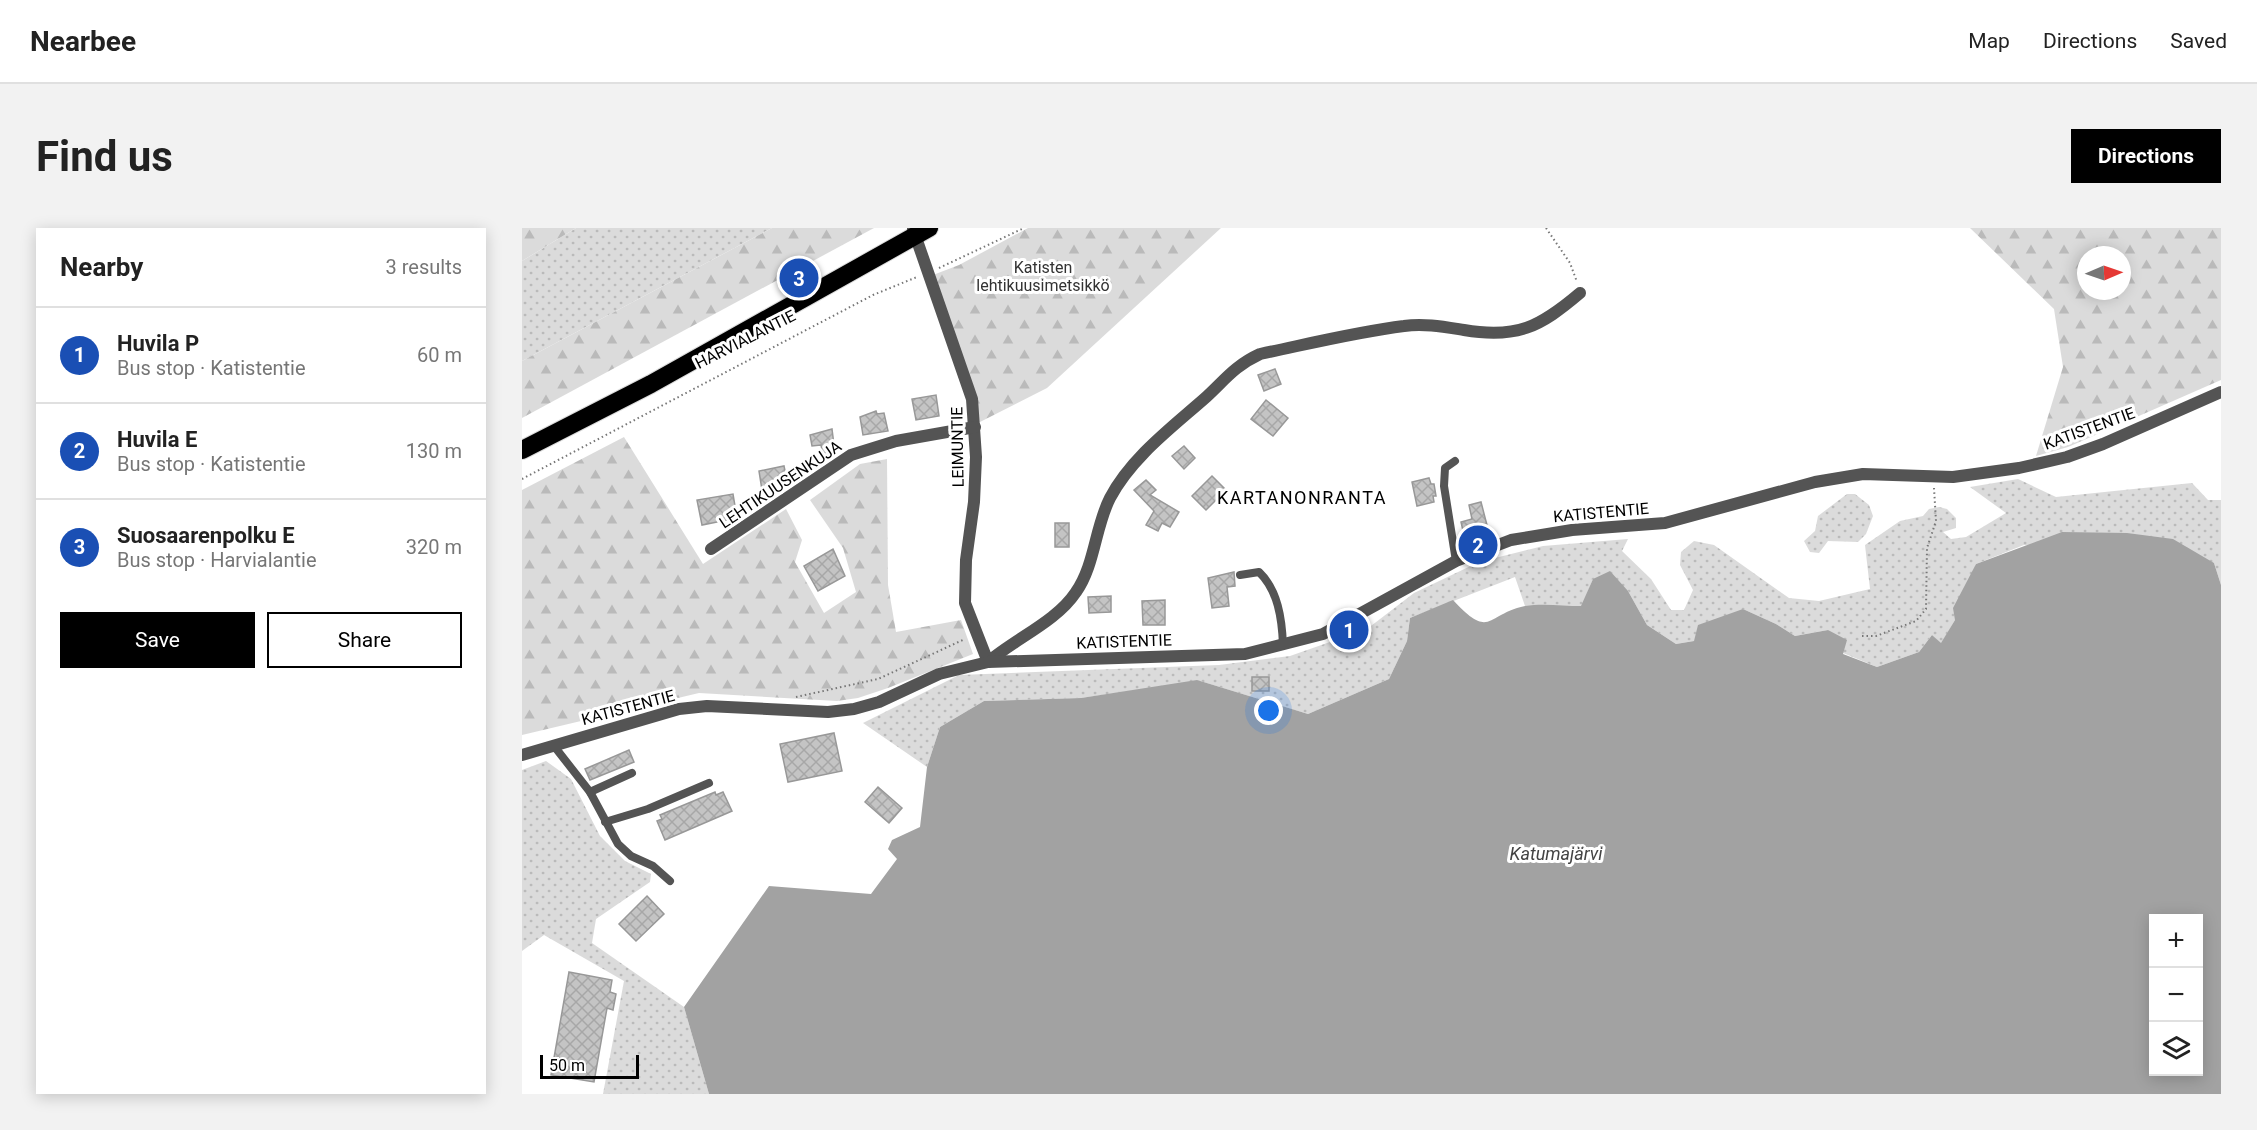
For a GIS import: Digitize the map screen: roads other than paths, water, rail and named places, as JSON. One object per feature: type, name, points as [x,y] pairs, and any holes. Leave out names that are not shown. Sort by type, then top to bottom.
[{"type":"highway","name":"HARVIALANTIE","points":[[522,450],[651,384],[919,231]]},
{"type":"street","name":"LEIMUNTIE","points":[[919,231],[929,272],[972,399],[975,427],[974,502],[968,532],[964,582],[965,603],[988,662]]},
{"type":"street","name":"KATISTENTIE","points":[[988,662],[1064,607],[1078,590],[1098,528],[1110,498],[1122,480],[1154,444],[1245,360],[1260,354],[1407,325],[1441,326],[1497,334],[1520,332],[1536,326],[1580,293]]},
{"type":"street","name":"KATISTENTIE","points":[[522,755],[679,709],[707,706],[828,712],[854,709],[879,702],[939,674],[988,662],[1245,654],[1323,634],[1456,561],[1511,540],[1572,530],[1665,524],[1815,482],[1863,474],[1953,477],[2019,468],[2067,457],[2221,392]]},
{"type":"street","name":"LEHTIKUUSENKUJA","points":[[711,549],[851,455],[896,441],[975,427]]},
{"type":"lane","points":[[1455,461],[1445,468],[1444,486],[1456,561]]},
{"type":"lane","points":[[1240,575],[1259,572],[1268,580],[1280,613],[1283,645]]},
{"type":"lane","points":[[554,746],[590,792],[618,844],[631,856],[653,866],[670,881]]},
{"type":"lane","points":[[590,792],[632,773]]},
{"type":"lane","points":[[605,822],[648,810],[709,783]]},
{"type":"water","name":"Katumajärvi","points":[[2062,532],[2127,533],[2173,539],[2214,563],[2221,585],[2221,1094],[709,1094],[684,1007],[769,886],[871,894],[897,859],[888,849],[892,840],[920,827],[927,767],[940,727],[984,701],[1081,698],[1197,680],[1308,714],[1389,679],[1407,641],[1410,618],[1453,600],[1465,612],[1482,622],[1525,606],[1581,606],[1593,579],[1610,571],[1628,591],[1647,625],[1676,644],[1694,641],[1698,625],[1743,609],[1776,624],[1795,636],[1828,630],[1847,640],[1843,654],[1877,667],[1919,652],[1932,635],[1941,643],[1955,620],[1953,608],[1976,564]]},
{"type":"place","name":"Suosaarenpolku E","points":[[799,278]]},
{"type":"place","name":"Huvila E","points":[[1478,545]]},
{"type":"place","name":"Huvila P","points":[[1349,630]]},
{"type":"district","name":"KARTANONRANTA","points":[[1302,498]]},
{"type":"park label","name":"Katisten lehtikuusimetsikkö","points":[[1043,276]]}]
